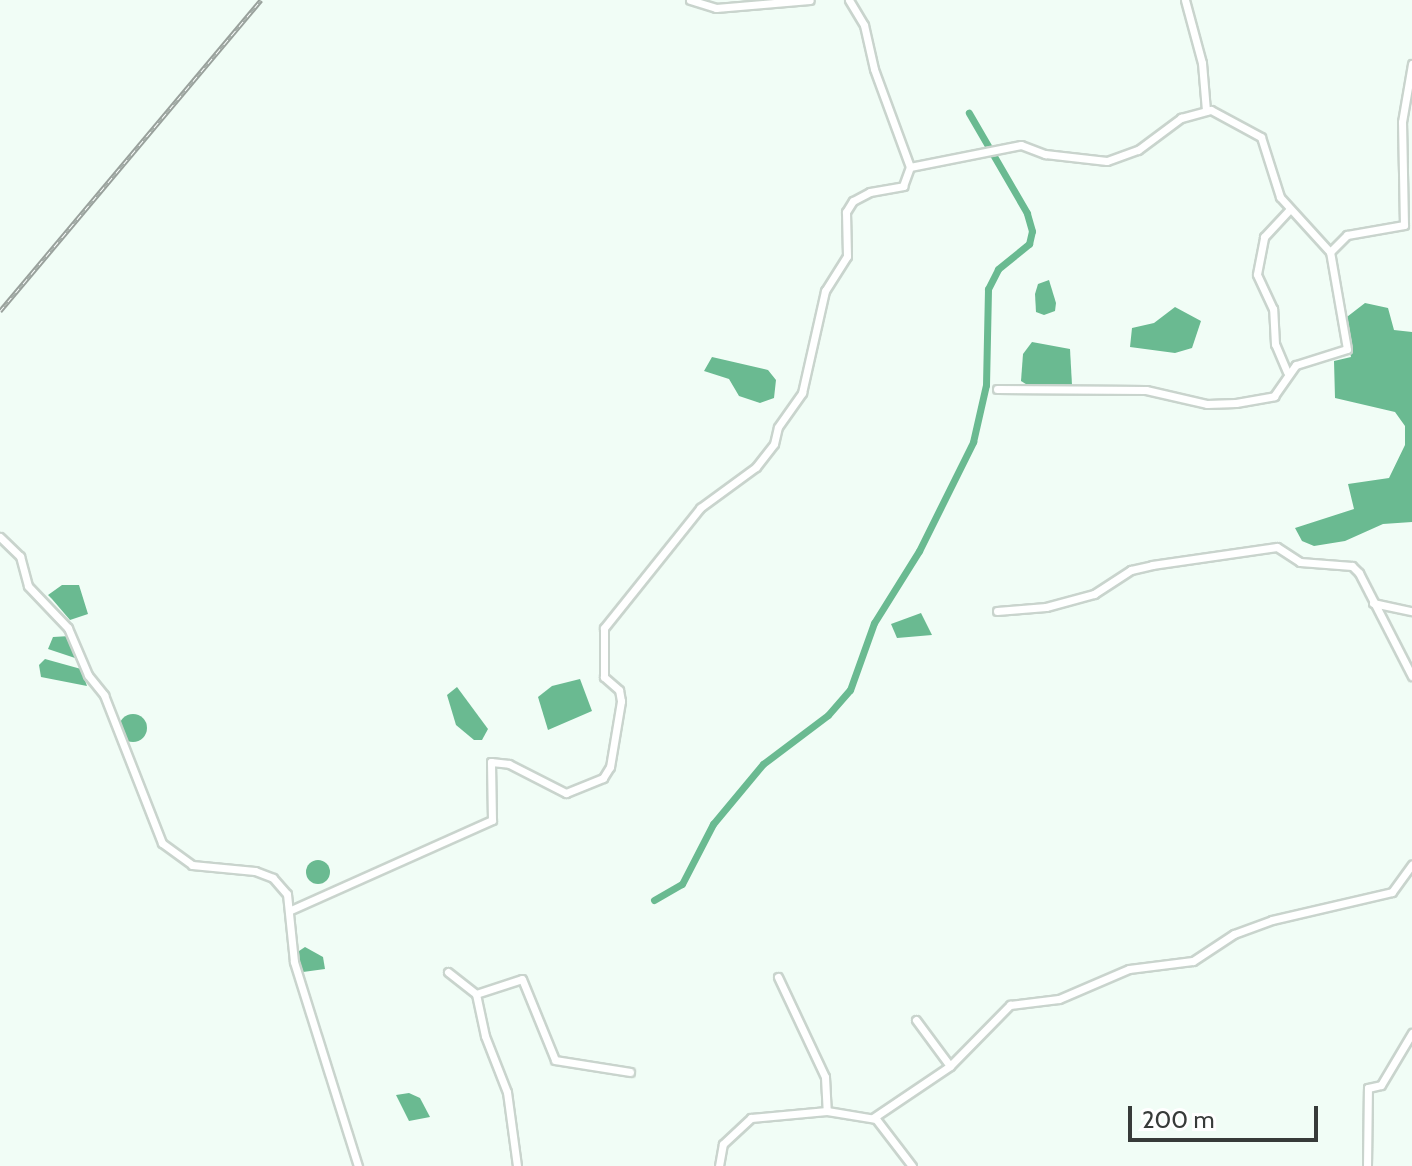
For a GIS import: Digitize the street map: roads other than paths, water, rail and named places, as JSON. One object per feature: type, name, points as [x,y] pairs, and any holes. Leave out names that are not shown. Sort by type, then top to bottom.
[{"type":"street","points":[[690,0],[716,8],[810,0]]},
{"type":"street","points":[[291,910],[492,820],[491,762],[509,764],[566,793],[603,778],[614,755],[621,701],[619,690],[604,677],[604,628],[700,508],[756,467],[774,444],[778,427],[802,393],[825,291],[847,256],[846,212],[853,201],[870,192],[903,186],[910,167],[874,69],[864,25],[849,0]]},
{"type":"street","points":[[1185,0],[1202,63],[1206,111]]},
{"type":"street","points":[[1330,252],[1347,235],[1404,225],[1403,138],[1412,64]]},
{"type":"street","points":[[910,167],[1003,147],[1027,146],[1045,154],[1107,161],[1138,150],[1181,118],[1206,111],[1228,115],[1261,137],[1289,210],[1330,252],[1347,349],[1287,372],[1274,396],[1236,403],[1207,404],[1146,390],[997,389]]},
{"type":"street","points":[[1403,138],[1412,134]]},
{"type":"street","points":[[1287,372],[1275,344],[1273,309],[1257,274],[1264,237],[1289,210]]},
{"type":"street","points":[[0,537],[20,556],[35,595],[68,628],[88,675],[104,695],[162,843],[192,865],[255,871],[273,878],[287,894],[294,962],[358,1166]]},
{"type":"street","points":[[997,611],[1046,607],[1094,594],[1131,570],[1152,565],[1270,547],[1310,564],[1352,566],[1412,676]]},
{"type":"street","points":[[1373,603],[1412,611]]},
{"type":"street","points":[[873,1118],[950,1066],[980,1041],[999,1012],[1016,1002],[1059,999],[1129,969],[1193,961],[1234,934],[1392,892],[1412,864]]},
{"type":"street","points":[[448,972],[476,994],[485,1036],[507,1092],[517,1166]]},
{"type":"street","points":[[778,977],[825,1077],[827,1111]]},
{"type":"street","points":[[476,994],[522,979],[555,1060],[630,1072]]},
{"type":"street","points":[[916,1020],[950,1066]]},
{"type":"street","points":[[1367,1166],[1368,1088],[1381,1085],[1412,1033]]},
{"type":"street","points":[[719,1166],[723,1144],[751,1118],[827,1111],[873,1118],[892,1135],[912,1166]]},
{"type":"waterway","points":[[654,900],[682,884],[713,824],[763,764],[828,715],[850,690],[874,623],[919,551],[973,442],[986,385],[988,289],[998,269],[1029,244],[1032,231],[1027,213],[969,113]]},
{"type":"railway","points":[[0,311],[261,0]]}]
